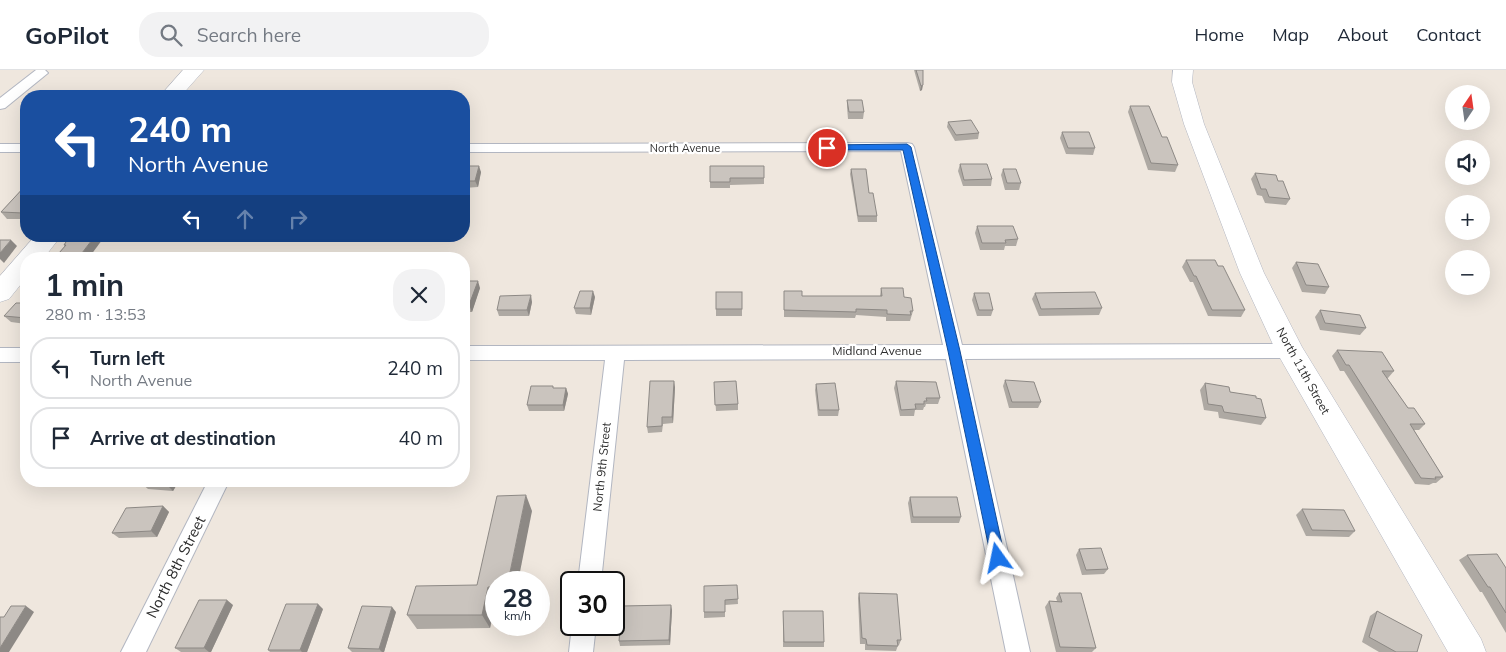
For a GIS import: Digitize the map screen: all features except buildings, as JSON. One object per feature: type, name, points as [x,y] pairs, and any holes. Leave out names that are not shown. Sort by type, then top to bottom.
[{"type":"street","points":[[176,90],[194,70]]},
{"type":"street","name":"North 11th Street","points":[[1183,70],[1182,82],[1194,124],[1252,273],[1290,351],[1468,652]]},
{"type":"street","points":[[0,105],[18,89],[41,73]]},
{"type":"street","name":"North Avenue","points":[[470,148],[907,147],[954,351]]},
{"type":"street","points":[[0,148],[20,148]]},
{"type":"street","points":[[35,252],[44,242]]},
{"type":"street","points":[[0,293],[20,269]]},
{"type":"street","points":[[954,351],[1018,652]]},
{"type":"street","name":"Midland Avenue","points":[[470,354],[1290,351]]},
{"type":"street","name":"North 9th Street","points":[[589,571],[615,352]]},
{"type":"street","points":[[0,355],[20,355]]},
{"type":"street","name":"North 8th Street","points":[[133,652],[216,487]]},
{"type":"street","points":[[581,652],[583,636]]},
{"type":"route","points":[[827,148],[907,147],[954,351],[998,558]]}]
